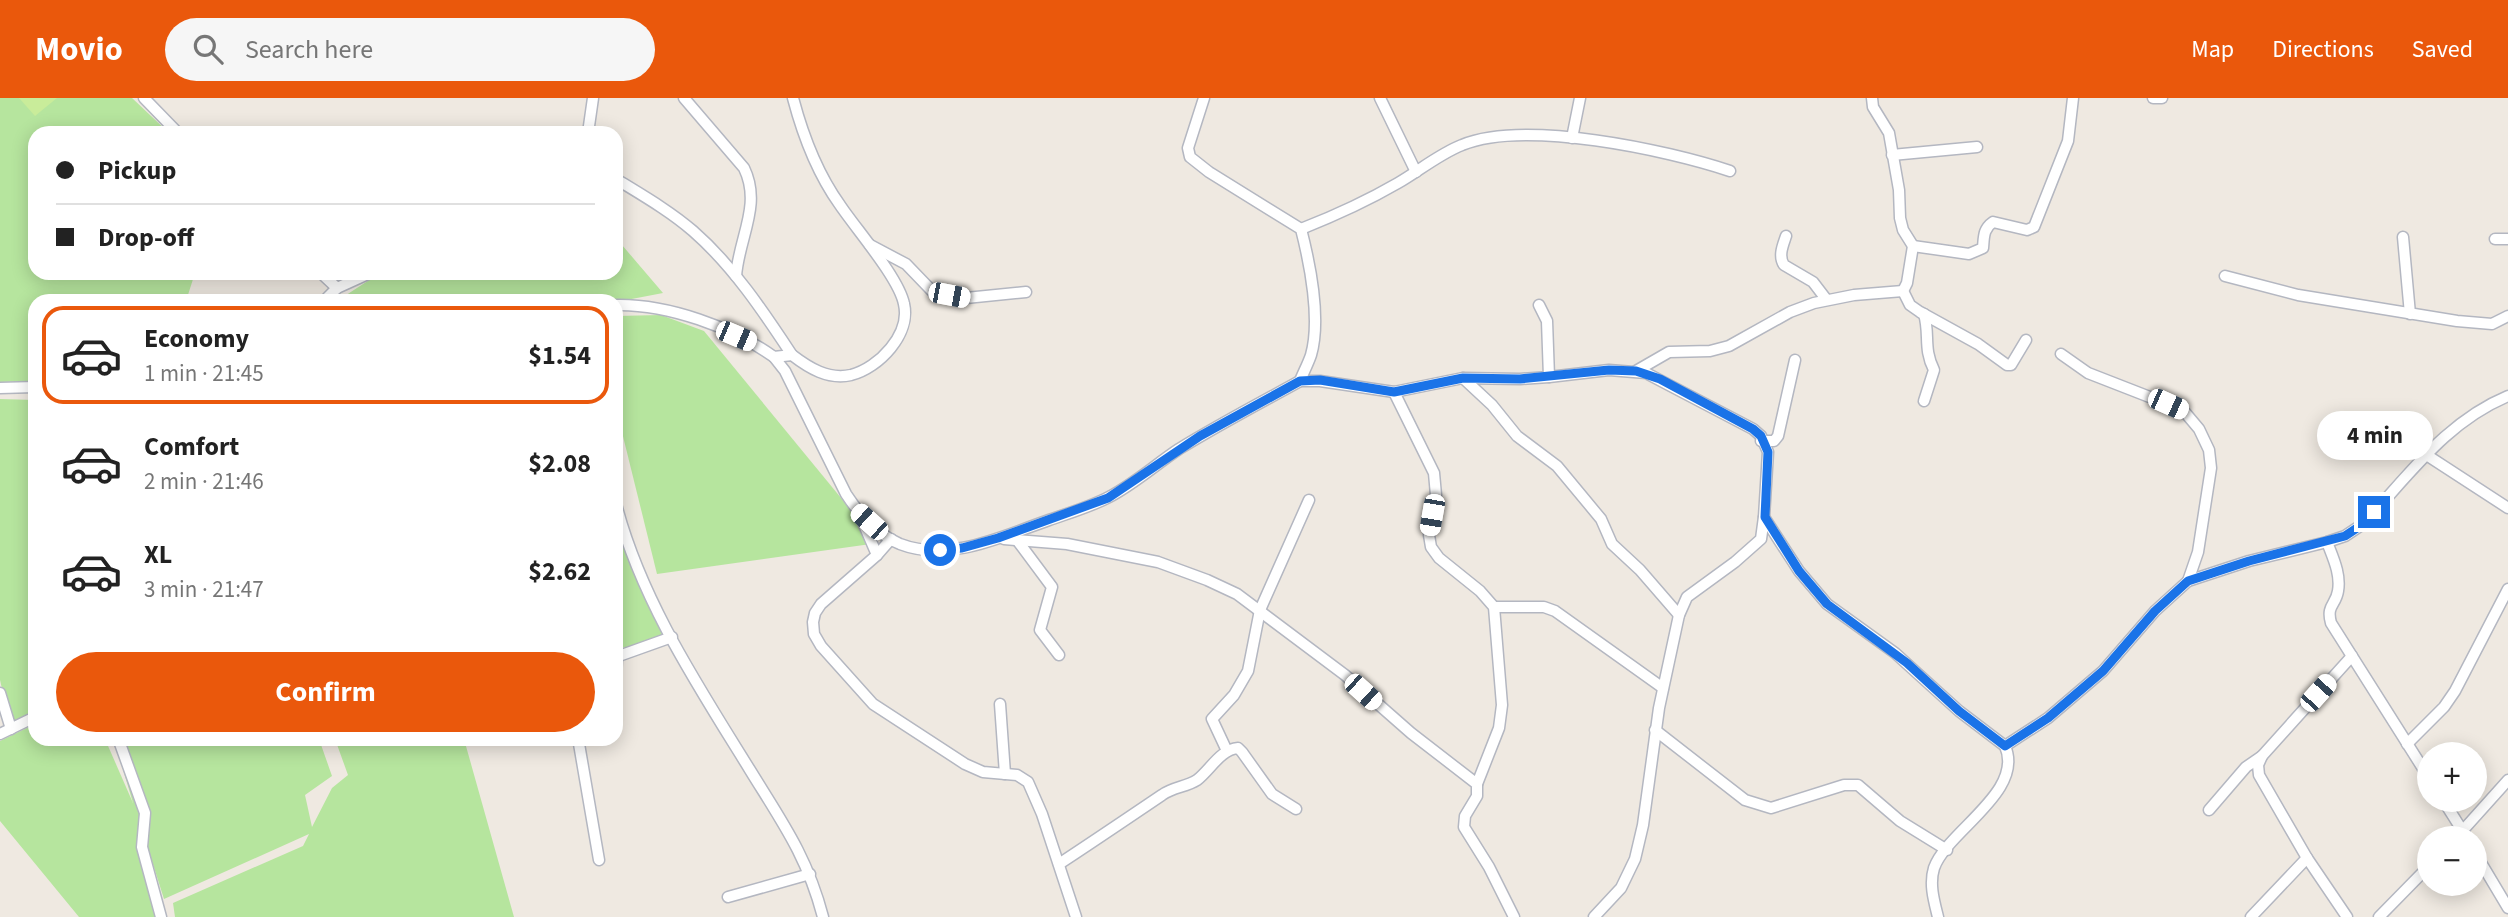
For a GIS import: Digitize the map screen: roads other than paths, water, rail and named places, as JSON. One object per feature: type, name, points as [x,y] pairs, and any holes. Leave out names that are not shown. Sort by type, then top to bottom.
[{"type":"street","points":[[144,98],[171,126]]},
{"type":"street","points":[[589,126],[593,98]]},
{"type":"street","points":[[684,98],[744,168],[750,181],[753,203],[738,258],[736,276]]},
{"type":"street","points":[[623,183],[693,231],[736,276],[792,355],[819,372],[832,375],[850,375],[866,368],[880,358],[899,336],[905,314],[904,302],[900,291],[838,203],[810,152],[793,98]]},
{"type":"street","points":[[1204,98],[1188,148],[1190,157],[1209,172],[1301,229],[1309,265],[1314,327],[1311,354],[1300,381]]},
{"type":"street","points":[[1380,98],[1416,172]]},
{"type":"street","points":[[1572,138],[1580,98]]},
{"type":"street","points":[[1872,98],[1873,107],[1888,133],[1899,190],[1900,218],[1903,230],[1913,246],[1903,292]]},
{"type":"street","points":[[1913,246],[1969,254],[1984,247],[1983,235],[1988,225],[1993,222],[2027,230],[2034,227],[2067,141],[2073,98]]},
{"type":"street","points":[[2153,98],[2162,98]]},
{"type":"street","points":[[1301,229],[1373,197],[1446,152],[1473,141],[1516,136],[1572,138],[1673,154],[1730,171]]},
{"type":"street","points":[[1892,155],[1977,147]]},
{"type":"street","points":[[1786,236],[1781,261],[1813,282],[1826,299]]},
{"type":"street","points":[[2403,237],[2410,314]]},
{"type":"street","points":[[2495,239],[2508,239]]},
{"type":"street","points":[[867,243],[906,264],[932,291],[966,298],[1026,292]]},
{"type":"street","points":[[2225,276],[2298,295],[2410,314],[2485,324],[2508,316]]},
{"type":"street","points":[[328,280],[337,288]]},
{"type":"street","points":[[331,294],[355,280]]},
{"type":"street","points":[[1636,371],[1669,352],[1710,351],[1729,346],[1790,312],[1826,299],[1878,292],[1903,292]]},
{"type":"street","points":[[1903,292],[1910,305],[1978,344],[2007,365],[2011,364],[2026,340]]},
{"type":"street","points":[[623,305],[668,309],[757,345],[774,357],[785,371],[877,555]]},
{"type":"street","points":[[1539,306],[1547,321],[1549,377]]},
{"type":"street","points":[[1924,314],[1928,359],[1934,370],[1924,401]]},
{"type":"street","points":[[2061,354],[2096,377],[2183,410],[2199,429],[2209,450],[2211,468],[2198,552],[2188,581]]},
{"type":"street","points":[[774,357],[792,355]]},
{"type":"street","points":[[1761,441],[1774,442],[1778,436],[1795,360]]},
{"type":"street","points":[[858,513],[879,532],[912,547],[940,550],[962,548],[998,538],[1108,498],[1200,436],[1300,381],[1320,380],[1394,392],[1463,378],[1520,379],[1609,370],[1636,371],[1660,379],[1753,429],[1761,436],[1768,452],[1765,517],[1761,539],[1687,597],[1679,615],[1655,730],[1643,825],[1635,859],[1621,888],[1594,917]]},
{"type":"street","points":[[1463,378],[1492,405],[1517,436],[1557,466],[1601,519],[1612,544],[1640,570],[1679,615]]},
{"type":"street","points":[[0,388],[28,387]]},
{"type":"street","points":[[1394,392],[1434,473],[1436,495],[1429,535],[1431,547],[1439,558],[1494,607],[1502,705],[1499,728],[1477,784],[1477,796],[1465,816],[1464,827],[1489,867],[1514,917]]},
{"type":"street","points":[[2005,746],[2048,718],[2103,671],[2155,611],[2188,581],[2249,561],[2345,536],[2363,524],[2426,454],[2462,421],[2508,396]]},
{"type":"street","points":[[2426,454],[2508,508]]},
{"type":"street","points":[[1227,751],[1212,719],[1234,695],[1248,671],[1260,610],[1310,500]]},
{"type":"street","points":[[1765,517],[1799,571],[1827,604],[1910,666],[1959,711],[2005,746],[2009,756],[2005,776],[1995,793],[1935,866],[1932,879],[1938,917]]},
{"type":"street","points":[[623,525],[655,608],[701,690],[782,821],[810,874],[823,917]]},
{"type":"street","points":[[998,538],[1067,544],[1158,562],[1237,594],[1345,676],[1411,733],[1477,784]]},
{"type":"street","points":[[891,539],[877,555],[821,604],[815,613],[814,634],[821,646],[873,704],[890,717],[965,764],[983,772],[1017,775],[1028,782],[1042,814],[1076,917]]},
{"type":"street","points":[[1017,540],[1052,587],[1040,630],[1059,655]]},
{"type":"street","points":[[2327,542],[2339,583],[2337,598],[2331,603],[2331,622],[2417,759]]},
{"type":"street","points":[[2407,744],[2444,707],[2455,691],[2508,589]]},
{"type":"street","points":[[1494,607],[1544,607],[1555,611],[1663,688]]},
{"type":"street","points":[[623,655],[672,637]]},
{"type":"street","points":[[2210,810],[2246,767],[2262,756],[2352,656]]},
{"type":"street","points":[[0,693],[5,732],[28,720]]},
{"type":"street","points":[[999,704],[1005,774]]},
{"type":"street","points":[[1655,730],[1745,800],[1771,808],[1844,785],[1858,785],[1900,821],[1947,850]]},
{"type":"street","points":[[121,746],[145,813],[142,847],[161,917]]},
{"type":"street","points":[[579,746],[599,860]]},
{"type":"street","points":[[1059,864],[1129,820],[1165,793],[1197,780],[1227,751],[1238,748],[1272,794],[1296,808]]},
{"type":"street","points":[[2262,756],[2258,765],[2259,775],[2307,858],[2347,917]]},
{"type":"street","points":[[2470,826],[2508,780]]},
{"type":"street","points":[[2251,917],[2307,858]]},
{"type":"street","points":[[2487,873],[2508,908]]},
{"type":"street","points":[[728,897],[810,874]]},
{"type":"street","points":[[2379,917],[2417,878]]}]
